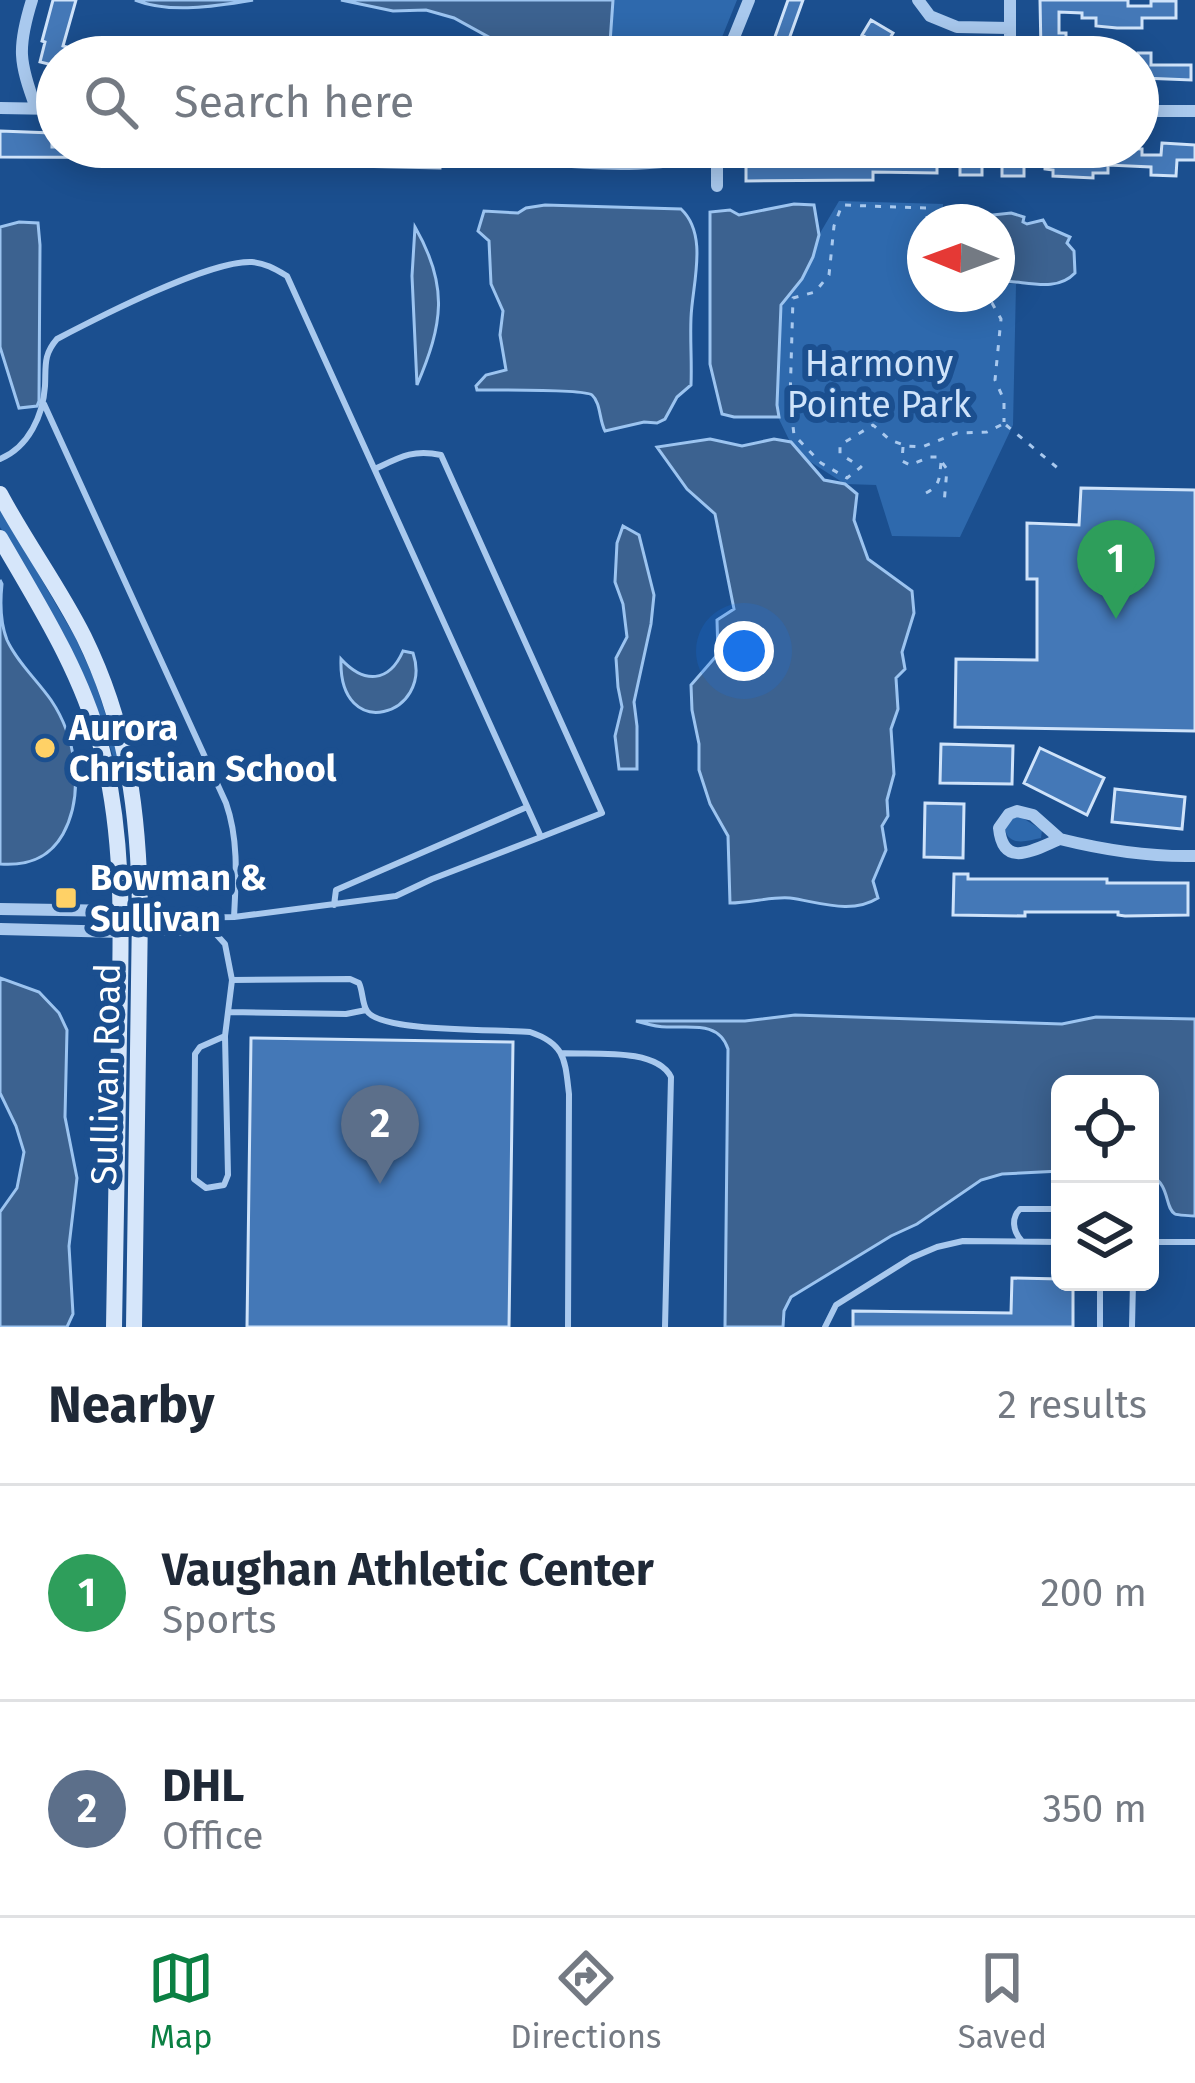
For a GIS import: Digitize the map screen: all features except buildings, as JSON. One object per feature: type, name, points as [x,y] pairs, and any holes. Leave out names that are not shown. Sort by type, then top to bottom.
[{"type":"street","points":[[0,108],[36,108],[20,51],[32,0]]},
{"type":"street","points":[[734,36],[749,0]]},
{"type":"street","points":[[919,0],[930,16],[957,27],[1010,28]]},
{"type":"street","points":[[1010,0],[1010,36]]},
{"type":"street","points":[[1159,110],[1195,111]]},
{"type":"street","points":[[716,168],[717,186]]},
{"type":"street","name":"Sullivan Road","points":[[0,494],[84,637],[116,716],[134,793],[140,844],[134,1327]]},
{"type":"street","name":"Sullivan Road","points":[[0,538],[56,634],[86,702],[110,784],[121,910],[114,1327]]},
{"type":"street","points":[[1060,839],[1016,854],[1002,844],[999,828],[1009,814],[1025,811],[1060,839],[1097,848],[1195,856]]},
{"type":"street","points":[[0,909],[121,910],[140,923]]},
{"type":"street","points":[[0,929],[121,932],[140,923]]},
{"type":"lane","points":[[0,459],[34,428],[42,400],[44,362],[57,339],[227,264],[267,264],[287,275],[541,837]]},
{"type":"lane","points":[[42,400],[226,803],[235,846],[234,917]]},
{"type":"lane","points":[[140,923],[234,917],[396,896],[602,813],[441,455],[423,451],[375,469]]},
{"type":"lane","points":[[334,905],[336,890],[527,807]]},
{"type":"lane","points":[[215,933],[216,918]]},
{"type":"lane","points":[[140,923],[215,933],[225,944],[232,980],[226,1036],[227,1175],[224,1185],[206,1188],[194,1179],[195,1054],[226,1036]]},
{"type":"lane","points":[[232,980],[350,980],[359,983],[366,1010],[376,1019],[413,1027],[530,1032],[546,1038],[561,1053],[569,1094],[568,1327]]},
{"type":"lane","points":[[230,1012],[346,1014],[366,1010]]},
{"type":"lane","points":[[561,1053],[639,1056],[656,1061],[671,1078],[665,1327]]},
{"type":"lane","points":[[1024,1241],[1015,1228],[1020,1209],[1051,1209]]},
{"type":"lane","points":[[825,1327],[836,1305],[937,1246],[963,1241],[1051,1242]]},
{"type":"lane","points":[[1159,1242],[1195,1242]]},
{"type":"lane","points":[[1100,1291],[1100,1327]]},
{"type":"lane","points":[[1132,1327],[1133,1291]]},
{"type":"path","points":[[907,207],[842,205],[833,226],[829,275],[815,292],[794,298],[790,415],[794,435],[805,449],[847,478],[861,467],[841,454],[840,445],[873,425],[890,440],[922,447],[957,433],[987,432],[1005,423]]},
{"type":"path","points":[[998,312],[995,380],[1004,400],[1005,423],[1060,470]]},
{"type":"path","points":[[903,445],[902,461],[910,465],[929,457],[941,461],[949,474],[944,504]]},
{"type":"path","points":[[926,493],[940,481],[941,461]]},
{"type":"green space","points":[[613,0],[737,0],[722,36],[610,36]]},
{"type":"green space","name":"Harmony Pointe Park","points":[[839,201],[943,204],[907,204],[907,312],[1015,312],[1016,284],[1013,425],[960,537],[892,536],[876,485],[845,484],[795,452],[776,413],[780,313],[797,272]]},
{"type":"green space","points":[[0,508],[75,637],[122,764],[116,765],[65,636],[0,527]]},
{"type":"green space","points":[[1021,817],[1042,830],[1041,838],[1019,841],[1007,835],[1005,829],[1012,818]]},
{"type":"shaded area","points":[[135,0],[253,0],[178,8]]},
{"type":"shaded area","points":[[341,0],[613,0],[610,36],[487,36],[454,18],[426,10],[393,11]]},
{"type":"shaded area","points":[[794,204],[814,205],[819,235],[802,279],[781,305],[779,417],[722,414],[710,364],[710,212],[730,210],[739,215]]},
{"type":"shaded area","points":[[545,205],[681,209],[690,220],[697,246],[691,385],[677,397],[665,419],[605,431],[597,402],[586,393],[477,390],[486,375],[506,370],[500,335],[503,311],[491,284],[489,241],[478,231],[484,211],[518,213]]},
{"type":"shaded area","points":[[1015,214],[1027,224],[1043,220],[1047,227],[1070,237],[1067,243],[1074,251],[1075,273],[1049,284],[1015,282]]},
{"type":"shaded area","points":[[38,223],[40,245],[39,401],[37,406],[19,408],[0,347],[0,227]]},
{"type":"shaded area","points":[[415,227],[433,268],[439,305],[417,385],[412,276]]},
{"type":"shaded area","points":[[710,439],[742,446],[774,439],[791,442],[824,480],[845,484],[857,494],[854,520],[868,559],[912,591],[914,613],[902,652],[905,669],[896,678],[898,709],[891,729],[894,774],[882,826],[886,850],[873,881],[878,898],[868,903],[835,906],[784,898],[730,903],[728,836],[710,804],[699,770],[691,685],[718,654],[717,620],[734,609],[715,514],[687,489],[657,447]]},
{"type":"shaded area","points":[[623,526],[639,535],[654,595],[634,702],[637,769],[619,769],[615,736],[622,707],[616,658],[627,637],[615,582]]},
{"type":"shaded area","points":[[0,580],[7,640],[60,715],[75,766],[74,801],[63,834],[36,859],[10,864],[0,864]]},
{"type":"shaded area","points":[[403,651],[413,653],[416,675],[399,705],[384,712],[368,711],[354,703],[344,686],[341,659],[358,673],[375,676],[391,669]]},
{"type":"shaded area","points":[[0,978],[39,992],[59,1013],[67,1030],[65,1117],[77,1178],[69,1246],[73,1314],[67,1327],[0,1327],[0,1212],[17,1188],[24,1152],[0,1093]]},
{"type":"shaded area","points":[[795,1015],[1062,1024],[1096,1017],[1195,1019],[1195,1216],[1175,1214],[1159,1182],[1159,1075],[1051,1075],[1051,1171],[981,1180],[917,1224],[791,1297],[783,1327],[725,1327],[728,1049],[711,1030],[636,1021],[745,1021]]},
{"type":"place","name":"Vaughan Athletic Center","points":[[1116,619]]},
{"type":"place","name":"Aurora Christian School","points":[[45,748]]},
{"type":"place","name":"Bowman & Sullivan","points":[[66,898]]},
{"type":"place","name":"DHL","points":[[380,1184]]}]
